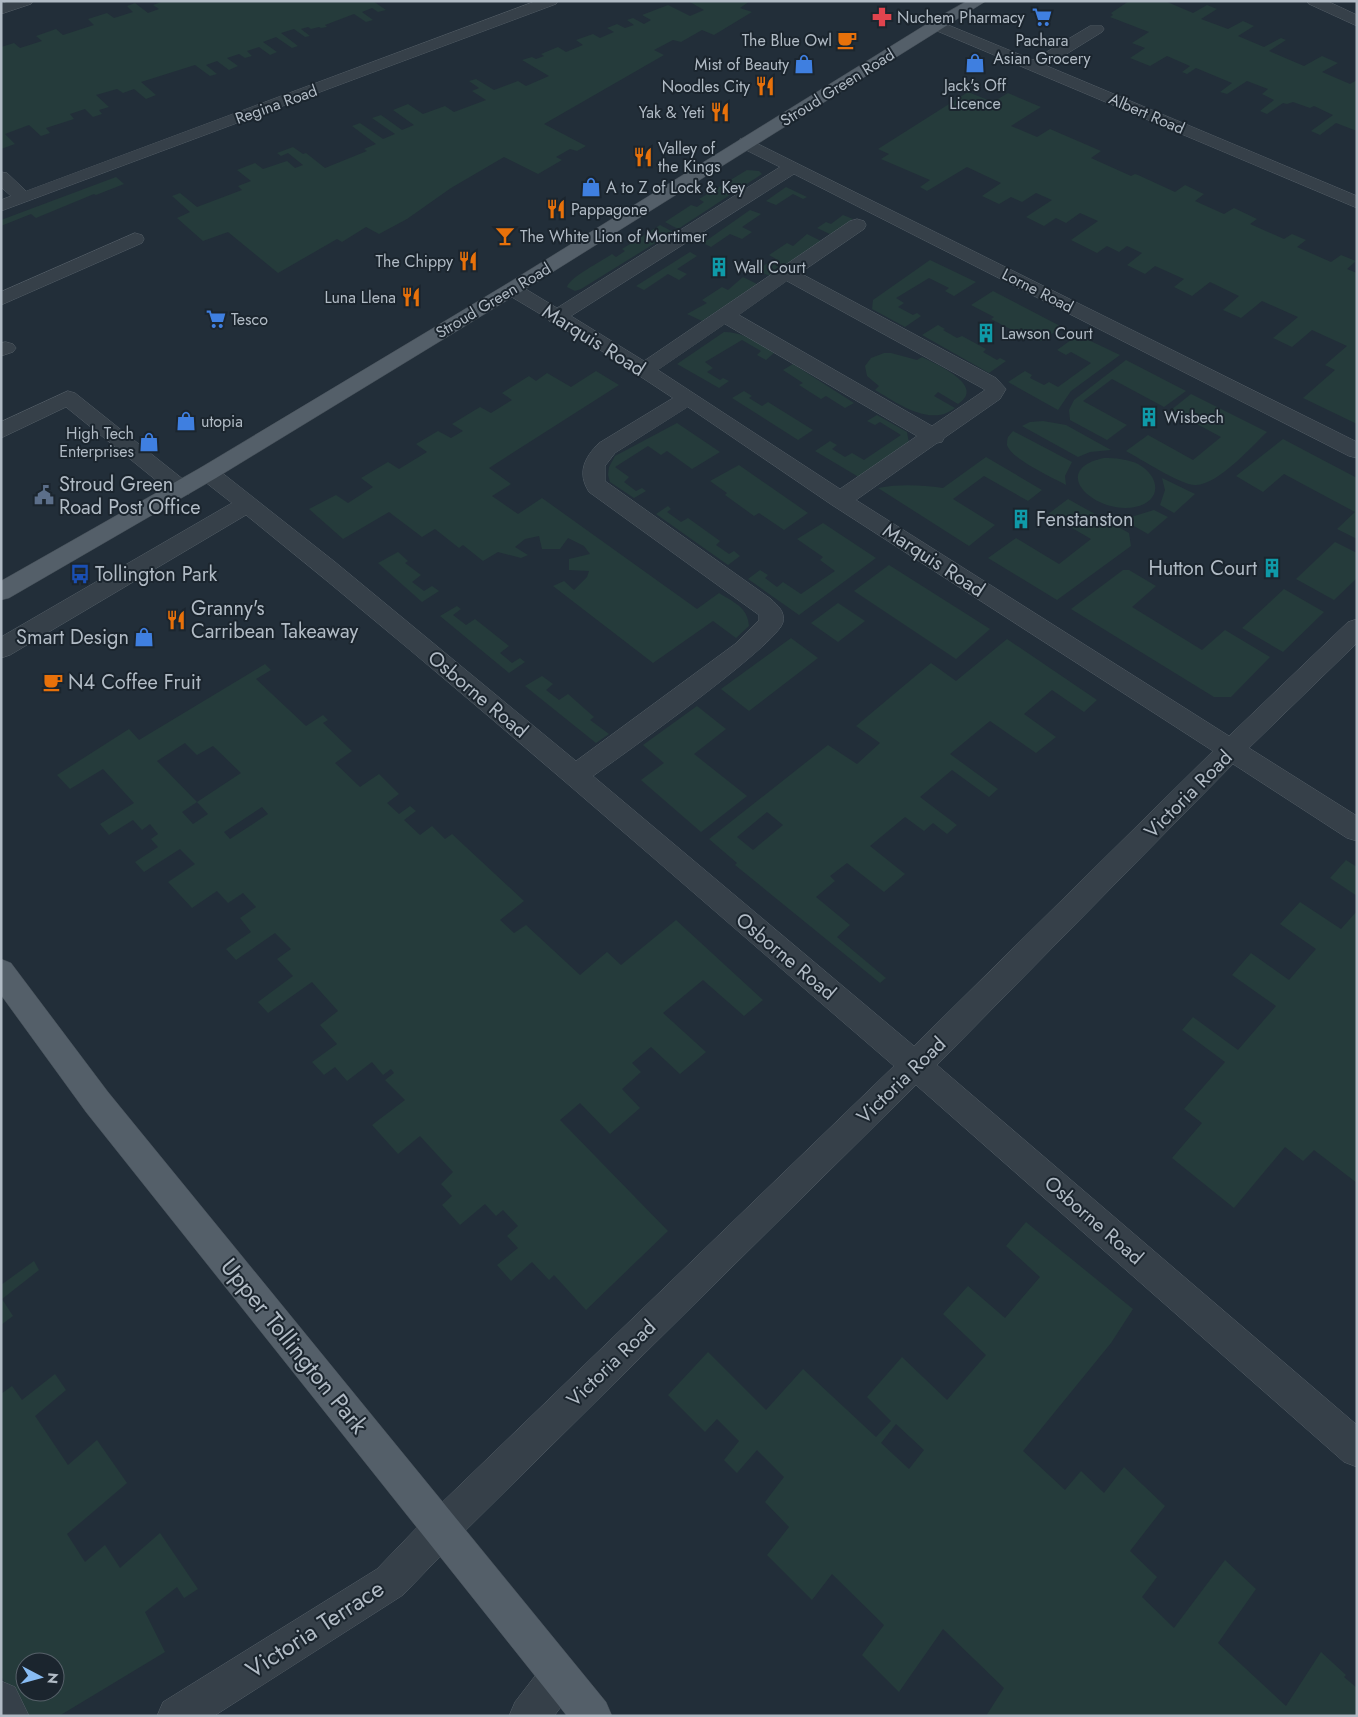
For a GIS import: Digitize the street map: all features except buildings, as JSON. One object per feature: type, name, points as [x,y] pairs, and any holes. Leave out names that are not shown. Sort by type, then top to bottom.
[{"type":"main road","name":"Stroud Green Road","points":[[1,592],[208,473],[512,289],[936,25],[979,1]]},
{"type":"main road","name":"Upper Tollington Park","points":[[1,972],[97,1102],[592,1716]]},
{"type":"street","points":[[1,9],[26,1]]},
{"type":"street","name":"Regina Road","points":[[1,206],[551,1]]},
{"type":"street","points":[[1314,1],[1357,21]]},
{"type":"street","name":"Albert Road","points":[[936,25],[1357,204]]},
{"type":"street","points":[[1035,66],[1096,30]]},
{"type":"street","name":"Lorne Road","points":[[746,143],[1357,452]]},
{"type":"street","points":[[556,316],[793,166]]},
{"type":"street","points":[[1,177],[23,198]]},
{"type":"street","points":[[644,370],[857,225]]},
{"type":"street","points":[[1,298],[135,239]]},
{"type":"street","points":[[786,273],[990,382],[995,388],[993,394],[934,437],[840,500]]},
{"type":"street","name":"Marquis Road","points":[[512,289],[598,340],[840,500],[1357,830]]},
{"type":"street","points":[[724,315],[934,437]]},
{"type":"street","points":[[1,432],[68,398],[180,489]]},
{"type":"street","points":[[575,776],[744,650],[771,623],[771,613],[763,604],[597,487],[592,478],[592,468],[596,458],[607,448],[688,398]]},
{"type":"street","name":"Osborne Road","points":[[208,473],[327,568],[575,776],[915,1066],[1357,1449]]},
{"type":"street","points":[[1,650],[246,505]]},
{"type":"street","name":"Victoria Road","points":[[442,1528],[915,1066],[1232,749],[1357,628]]},
{"type":"street","name":"Victoria Terrace","points":[[177,1716],[390,1582],[442,1528]]},
{"type":"street","points":[[529,1716],[559,1677]]},
{"type":"street","points":[[1,1702],[9,1716]]},
{"type":"green space","points":[[164,1],[373,1],[386,10],[378,12],[372,8],[362,12],[373,20],[366,22],[354,14],[325,25],[327,27],[301,29],[310,36],[305,37],[294,29],[281,33],[298,46],[292,48],[276,37],[263,42],[277,52],[270,55],[259,47],[247,51],[252,56],[245,58],[239,54],[227,58],[238,66],[229,70],[217,61],[206,65],[217,74],[210,76],[195,65],[141,82],[156,95],[146,99],[134,89],[123,93],[117,89],[96,95],[109,107],[99,110],[102,114],[93,117],[85,109],[70,114],[74,119],[46,128],[50,133],[41,136],[29,125],[5,134],[15,144],[1,149],[1,47],[14,43],[20,48],[42,41],[36,36],[56,29],[63,35],[94,25],[88,19],[107,13],[114,18],[133,12],[127,6],[135,3],[148,13],[159,9],[153,5]]},
{"type":"green space","points":[[688,1],[750,1],[740,8],[752,12],[714,35],[702,30],[681,42],[673,40],[654,50],[664,55],[544,124],[586,146],[577,151],[570,149],[556,157],[562,160],[538,174],[504,157],[451,188],[407,219],[379,234],[366,227],[342,242],[337,239],[278,273],[228,232],[203,241],[177,218],[190,212],[172,196],[180,193],[197,207],[242,190],[238,186],[251,181],[237,170],[255,163],[263,169],[287,161],[295,168],[303,165],[288,153],[281,156],[277,153],[293,147],[303,154],[306,153],[325,168],[367,151],[364,149],[376,144],[352,126],[360,123],[383,139],[395,134],[372,118],[381,115],[402,130],[414,125],[393,110],[408,104],[423,114],[445,106],[454,112],[486,100],[472,91],[479,88],[469,81],[476,79],[494,90],[518,81],[526,86],[549,76],[522,60],[532,57],[536,59],[544,56],[541,54],[558,47],[566,52],[583,45],[576,40],[593,34],[600,38],[614,32],[607,28],[617,24],[625,28],[634,25],[627,20],[633,18],[644,24],[651,20],[642,15],[668,5],[690,16],[704,10]]},
{"type":"green space","points":[[1129,1],[1165,1],[1193,13],[1207,5],[1217,9],[1201,19],[1228,29],[1243,21],[1254,26],[1238,36],[1264,47],[1281,38],[1286,40],[1269,51],[1304,66],[1322,56],[1338,63],[1322,72],[1350,84],[1357,80],[1357,131],[1336,123],[1320,135],[1311,131],[1333,115],[1314,106],[1310,108],[1293,102],[1283,103],[1267,114],[1260,111],[1274,100],[1262,94],[1268,89],[1247,81],[1227,94],[1220,92],[1232,83],[1196,68],[1187,74],[1182,72],[1190,66],[1167,56],[1150,66],[1130,58],[1145,48],[1132,43],[1149,32],[1110,17],[1113,15],[1111,13]]},
{"type":"green space","points":[[968,92],[993,102],[1008,93],[1041,107],[1011,126],[1037,137],[1050,129],[1101,151],[1091,158],[1131,176],[1138,175],[1175,192],[1185,185],[1204,194],[1195,201],[1224,214],[1234,208],[1257,219],[1250,224],[1284,239],[1292,234],[1306,240],[1297,247],[1331,262],[1341,255],[1356,261],[1347,269],[1357,273],[1357,424],[1303,398],[1335,370],[1325,365],[1347,346],[1312,330],[1292,347],[1273,338],[1298,317],[1262,301],[1241,318],[1223,310],[1239,296],[1210,282],[1192,296],[1174,287],[1184,279],[1155,266],[1145,274],[1127,265],[1142,253],[1127,246],[1119,252],[1107,246],[1097,253],[1071,240],[1098,221],[1080,213],[1066,223],[1056,218],[1044,226],[1026,217],[1052,200],[1036,193],[1022,202],[1011,197],[999,204],[982,196],[1001,183],[967,167],[927,191],[920,187],[930,180],[881,159],[889,154],[878,149]]},
{"type":"green space","points":[[747,170],[759,171],[762,174],[678,229],[665,222],[691,205],[697,207],[704,202],[699,199]]},
{"type":"green space","points":[[116,177],[124,184],[36,218],[31,214],[1,226],[1,220]]},
{"type":"green space","points":[[786,187],[807,197],[803,199],[793,194],[776,205],[766,201]]},
{"type":"green space","points":[[750,210],[761,214],[742,227],[752,232],[742,239],[730,234],[711,247],[703,243]]},
{"type":"green space","points":[[843,215],[853,219],[832,235],[817,228],[826,222],[831,224]]},
{"type":"green space","points":[[660,225],[673,232],[581,289],[575,291],[567,287],[580,274],[612,254],[616,257],[625,251],[622,249]]},
{"type":"green space","points":[[807,234],[821,241],[770,276],[755,270],[776,259],[769,255],[787,243],[793,246]]},
{"type":"green space","points":[[690,252],[697,256],[677,269],[687,274],[679,280],[668,274],[644,290],[636,286]]},
{"type":"green space","points":[[930,260],[976,282],[954,296],[945,291],[949,288],[929,278],[896,298],[904,303],[898,307],[913,315],[917,313],[921,316],[905,327],[872,309],[873,300]]},
{"type":"green space","points":[[743,277],[757,284],[702,321],[687,314],[707,303],[702,300],[722,287],[728,290]]},
{"type":"green space","points":[[993,291],[1062,327],[1041,341],[1017,329],[1014,331],[991,319],[994,317],[971,305]]},
{"type":"green space","points":[[938,325],[957,338],[962,336],[986,349],[983,352],[997,360],[1000,358],[1006,361],[989,373],[922,335]]},
{"type":"green space","points":[[724,332],[744,336],[774,353],[766,360],[757,355],[761,351],[742,340],[705,362],[713,368],[707,372],[720,380],[723,378],[729,381],[719,388],[677,364]]},
{"type":"green space","points":[[1078,335],[1120,355],[1071,391],[1058,410],[1008,382],[1025,371],[1032,375],[1030,378],[1044,385],[1049,382],[1058,387],[1091,363],[1071,352],[1066,355],[1057,350]]},
{"type":"green space","points":[[884,353],[917,360],[922,357],[938,365],[956,376],[963,383],[967,390],[965,397],[958,404],[938,392],[934,396],[955,408],[935,415],[924,414],[903,406],[875,390],[879,386],[867,376],[865,366],[871,358]]},
{"type":"green space","points":[[1126,360],[1186,391],[1164,407],[1112,379],[1083,401],[1127,425],[1107,440],[1070,420],[1069,410],[1074,400]]},
{"type":"green space","points":[[793,364],[854,403],[845,408],[826,396],[821,399],[799,385],[803,383],[783,370]]},
{"type":"green space","points":[[596,371],[619,385],[489,468],[511,484],[492,496],[518,514],[542,498],[697,609],[719,593],[739,606],[748,619],[749,626],[736,638],[713,621],[653,663],[553,586],[564,581],[574,590],[587,577],[589,571],[569,570],[569,559],[590,554],[584,546],[568,538],[560,549],[542,549],[539,536],[525,539],[515,547],[528,555],[521,558],[498,552],[483,561],[463,545],[459,548],[435,529],[422,537],[389,512],[343,539],[309,509],[336,495],[348,503],[373,487],[361,478],[388,462],[399,469],[427,452],[416,444],[438,431],[451,438],[463,431],[452,424],[480,407],[491,413],[512,400],[502,393],[529,376],[536,381],[547,373],[571,387]]},
{"type":"green space","points":[[744,391],[752,396],[749,398],[762,406],[768,402],[813,430],[798,440],[732,398]]},
{"type":"green space","points":[[1191,394],[1267,432],[1224,472],[1205,483],[1196,485],[1172,477],[1126,451],[1148,435],[1193,460],[1221,437],[1171,410]]},
{"type":"green space","points":[[877,415],[907,432],[909,443],[862,479],[815,451],[830,441],[837,445],[832,449],[845,457],[852,453],[864,460],[901,435],[880,422],[875,425],[867,421]]},
{"type":"green space","points":[[1043,421],[1066,425],[1111,450],[1090,452],[1078,457],[1022,426],[1030,422]]},
{"type":"green space","points":[[677,423],[720,452],[692,469],[667,451],[661,455],[648,446],[615,467],[629,477],[624,482],[636,491],[642,488],[646,491],[634,498],[610,482],[608,475],[609,467],[615,456]]},
{"type":"green space","points":[[1013,431],[1072,462],[1065,476],[1066,485],[1033,468],[1010,450],[1007,440]]},
{"type":"green space","points":[[1283,439],[1357,478],[1357,539],[1337,529],[1355,512],[1284,474],[1263,492],[1236,476]]},
{"type":"green space","points":[[986,457],[1042,490],[1028,501],[984,476],[953,499],[995,525],[969,546],[878,488],[910,485],[943,488]]},
{"type":"green space","points":[[1104,458],[1130,461],[1145,469],[1154,481],[1154,494],[1150,499],[1144,504],[1135,507],[1120,508],[1105,504],[1083,490],[1078,481],[1079,472],[1087,464]]},
{"type":"green space","points":[[739,465],[808,513],[784,530],[759,513],[754,516],[725,495],[727,493],[710,481]]},
{"type":"green space","points":[[1162,478],[1195,494],[1174,513],[1160,505],[1165,490]]},
{"type":"green space","points":[[1068,499],[1129,533],[1131,546],[1057,600],[988,558],[1016,538],[1059,564],[1091,539],[1048,514]]},
{"type":"green space","points":[[668,506],[671,509],[667,512],[681,522],[688,518],[720,541],[716,545],[729,554],[734,551],[740,556],[728,565],[656,514]]},
{"type":"green space","points":[[1154,510],[1168,517],[1148,534],[1118,517],[1131,517]]},
{"type":"green space","points":[[823,523],[876,558],[799,615],[748,579],[760,570],[768,575],[765,578],[777,587],[783,582],[801,594],[835,571],[820,560],[823,557],[797,539]]},
{"type":"green space","points":[[1335,542],[1357,553],[1357,578],[1334,600],[1296,579]]},
{"type":"green space","points":[[398,552],[408,561],[405,563],[421,575],[412,582],[424,591],[432,586],[439,591],[422,602],[378,563]]},
{"type":"green space","points":[[889,565],[990,629],[956,659],[854,591]]},
{"type":"green space","points":[[1123,570],[1129,570],[1156,586],[1132,607],[1202,650],[1225,630],[1270,657],[1231,697],[1214,697],[1071,609]]},
{"type":"green space","points":[[1284,589],[1324,612],[1283,652],[1242,628]]},
{"type":"green space","points":[[838,603],[865,621],[838,642],[811,623]]},
{"type":"green space","points":[[457,606],[461,609],[453,615],[466,625],[475,619],[509,646],[500,653],[512,663],[520,658],[525,662],[509,673],[440,616]]},
{"type":"green space","points":[[791,638],[818,658],[749,711],[721,689]]},
{"type":"green space","points":[[1007,639],[1097,700],[1084,712],[1052,690],[1024,714],[1056,737],[1036,753],[990,721],[950,754],[998,789],[989,797],[952,770],[920,797],[957,825],[947,834],[933,823],[924,831],[905,817],[870,846],[905,874],[884,892],[847,863],[830,876],[835,881],[816,897],[850,925],[837,937],[886,978],[880,983],[735,865],[737,863],[709,839],[828,745],[857,764],[880,743],[856,726],[931,663],[956,681]],"holes":[[[767,812],[783,825],[753,850],[737,837]]]},
{"type":"green space","points":[[265,664],[271,670],[256,679],[306,726],[323,715],[328,720],[323,723],[352,751],[335,763],[360,787],[379,774],[399,794],[387,803],[399,814],[410,806],[416,811],[404,820],[420,835],[432,826],[445,839],[452,834],[524,901],[500,920],[514,933],[526,925],[580,975],[607,952],[621,965],[676,920],[763,1000],[744,1016],[703,980],[663,1013],[706,1052],[680,1074],[651,1047],[632,1063],[641,1072],[622,1089],[640,1108],[610,1134],[580,1103],[560,1120],[668,1231],[586,1310],[554,1275],[549,1280],[532,1262],[511,1281],[497,1265],[518,1248],[507,1236],[518,1226],[503,1210],[496,1216],[485,1204],[460,1225],[442,1205],[452,1196],[441,1184],[453,1172],[420,1136],[398,1154],[372,1125],[405,1100],[385,1080],[394,1073],[391,1069],[383,1075],[372,1062],[347,1081],[335,1067],[324,1075],[312,1062],[337,1044],[320,1025],[338,1011],[312,982],[268,1013],[258,1002],[293,976],[277,959],[291,949],[275,933],[236,960],[226,949],[251,932],[240,918],[256,907],[243,893],[228,903],[217,891],[192,908],[168,882],[195,864],[180,849],[144,872],[135,862],[158,847],[151,839],[158,834],[150,824],[142,830],[133,820],[109,835],[100,824],[134,803],[103,769],[70,789],[57,775],[129,729],[139,740]],"holes":[[[185,743],[197,755],[213,746],[241,773],[197,802],[157,761]],[[197,802],[208,814],[193,824],[182,812]],[[262,807],[268,814],[230,839],[224,832]]]},
{"type":"green space","points":[[542,676],[553,684],[546,690],[559,700],[568,694],[594,717],[590,720],[609,734],[596,743],[525,686]]},
{"type":"green space","points":[[697,706],[726,729],[694,754],[747,796],[701,832],[641,780],[664,763],[643,745]]},
{"type":"green space","points":[[1346,860],[1357,867],[1357,896],[1330,878]]},
{"type":"green space","points":[[1300,902],[1341,929],[1357,911],[1357,1183],[1314,1150],[1303,1161],[1285,1147],[1234,1208],[1172,1158],[1202,1123],[1184,1109],[1225,1062],[1182,1030],[1193,1017],[1238,1050],[1276,1006],[1232,975],[1251,953],[1289,980],[1316,949],[1280,924]]},
{"type":"green space","points":[[1026,1222],[1133,1309],[1111,1343],[1023,1451],[1065,1490],[1081,1471],[1104,1493],[1124,1467],[1165,1506],[1130,1551],[1157,1577],[1142,1597],[1174,1628],[1225,1560],[1256,1589],[1218,1643],[1286,1706],[1321,1652],[1357,1688],[1357,1716],[986,1716],[1004,1688],[943,1629],[899,1692],[862,1655],[884,1625],[832,1574],[812,1600],[767,1555],[789,1527],[765,1502],[784,1477],[757,1450],[737,1473],[724,1460],[739,1441],[717,1419],[705,1432],[668,1395],[708,1352],[766,1410],[803,1369],[876,1437],[891,1421],[867,1397],[902,1357],[947,1400],[986,1355],[943,1314],[968,1286],[1005,1318],[1040,1277],[1006,1246]],"holes":[[[896,1424],[924,1450],[909,1469],[881,1443]]]},
{"type":"green space","points":[[34,1261],[39,1270],[2,1299],[13,1316],[1,1325],[1,1285]]},
{"type":"green space","points":[[55,1374],[66,1390],[35,1416],[68,1465],[97,1440],[127,1483],[67,1534],[85,1562],[105,1545],[120,1568],[160,1533],[198,1589],[184,1598],[177,1587],[145,1612],[165,1652],[59,1716],[24,1716],[16,1702],[65,1702],[65,1652],[15,1652],[15,1700],[1,1676],[1,1394],[12,1386],[22,1400]]},
{"type":"place","name":"Nuchem Pharmacy","points":[[882,17]]},
{"type":"place","name":"Pachara Asian Grocery","points":[[1042,17]]},
{"type":"place","name":"The Blue Owl","points":[[847,40]]},
{"type":"place","name":"Jack's Off Licence","points":[[975,63]]},
{"type":"place","name":"Mist of Beauty","points":[[804,64]]},
{"type":"place","name":"Noodles City","points":[[765,86]]},
{"type":"place","name":"Yak & Yeti","points":[[720,112]]},
{"type":"place","name":"Valley of the Kings","points":[[643,157]]},
{"type":"place","name":"A to Z of Lock & Key","points":[[591,187]]},
{"type":"place","name":"Pappagone","points":[[556,209]]},
{"type":"place","name":"The White Lion of Mortimer","points":[[505,236]]},
{"type":"place","name":"The Chippy","points":[[468,261]]},
{"type":"place","name":"Wall Court","points":[[719,267]]},
{"type":"place","name":"Luna Llena","points":[[411,297]]},
{"type":"place","name":"Tesco","points":[[216,319]]},
{"type":"place","name":"Lawson Court","points":[[986,333]]},
{"type":"place","name":"Wisbech","points":[[1149,417]]},
{"type":"place","name":"utopia","points":[[186,421]]},
{"type":"place","name":"High Tech Enterprises","points":[[149,442]]},
{"type":"place","name":"Stroud Green Road Post Office","points":[[44,495]]},
{"type":"place","name":"Fenstanston","points":[[1021,519]]},
{"type":"place","name":"Hutton Court","points":[[1272,568]]},
{"type":"place","name":"Tollington Park","points":[[80,574]]},
{"type":"place","name":"Granny's Carribean Takeaway","points":[[176,620]]},
{"type":"place","name":"Smart Design","points":[[144,637]]},
{"type":"place","name":"N4 Coffee Fruit","points":[[53,682]]}]
